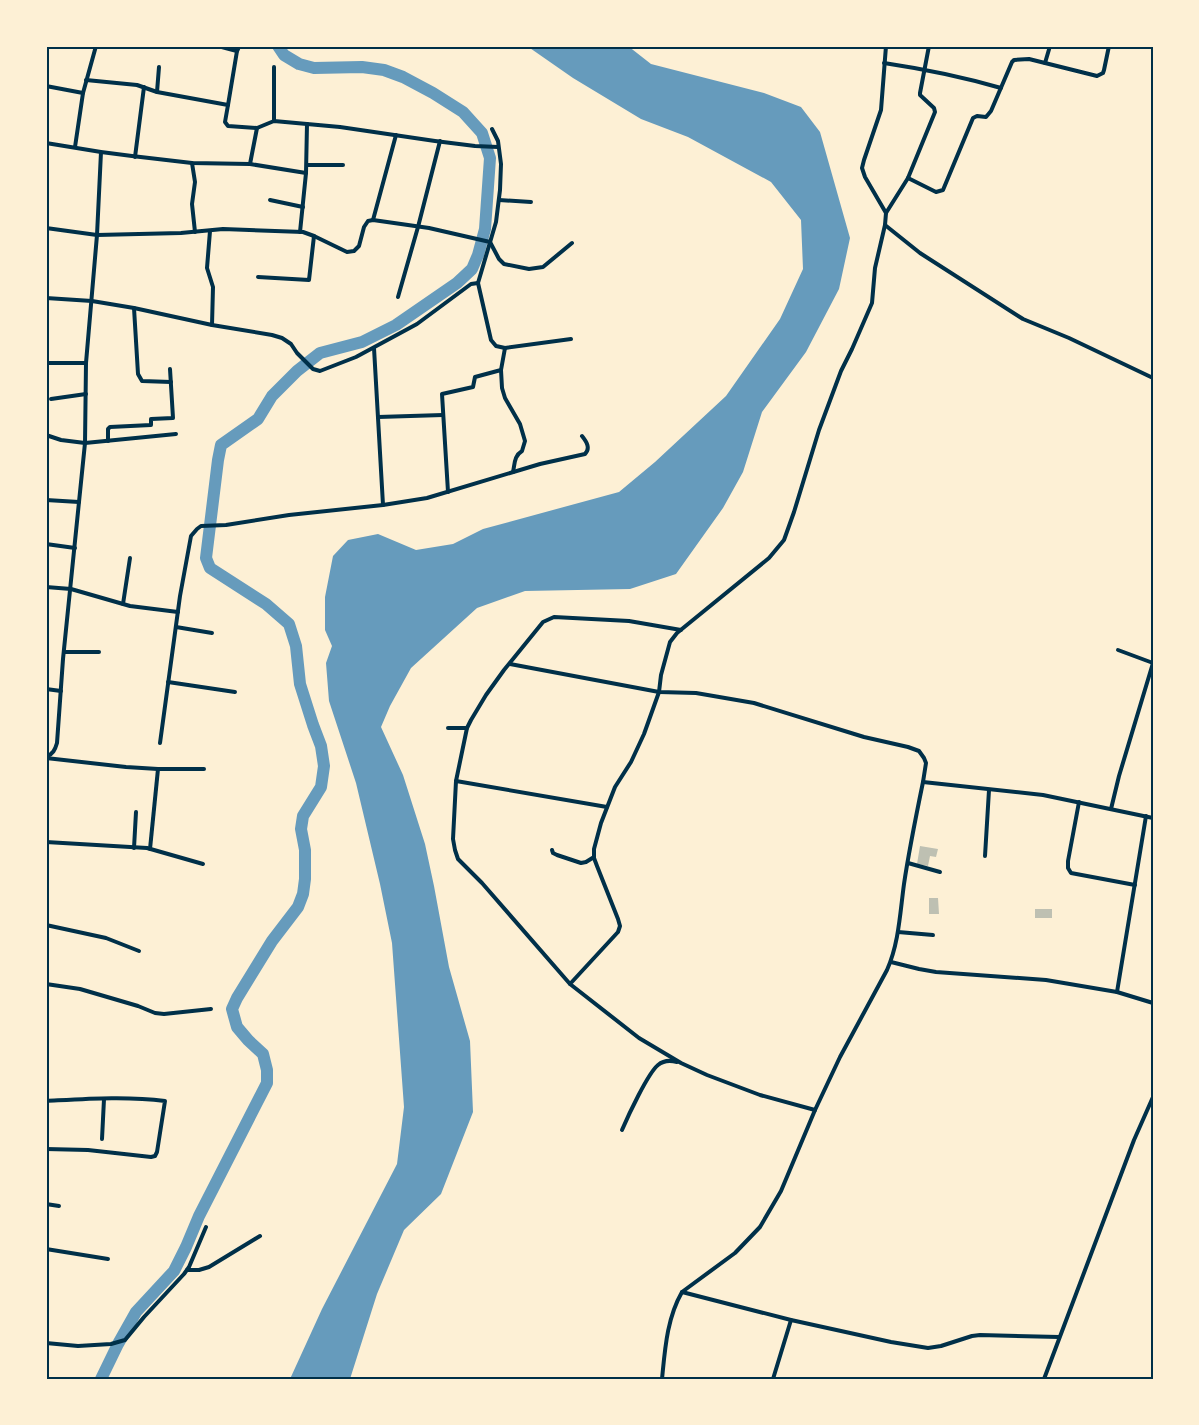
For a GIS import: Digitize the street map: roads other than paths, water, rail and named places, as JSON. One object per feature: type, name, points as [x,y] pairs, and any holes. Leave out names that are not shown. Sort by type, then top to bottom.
[{"type":"street","points":[[75,147],[83,93],[96,46]]},
{"type":"street","points":[[218,46],[238,48],[226,125],[257,128],[274,121],[340,127],[475,146],[498,147]]},
{"type":"street","points":[[886,46],[882,110],[862,168],[865,177],[886,213]]},
{"type":"street","points":[[570,984],[614,938],[620,926],[596,866],[594,849],[615,787],[631,762],[644,734],[659,692],[661,674],[670,642],[677,633],[770,558],[784,540],[819,430],[841,372],[872,303],[875,268],[886,213],[908,178],[935,112],[934,108],[920,95],[929,46]]},
{"type":"street","points":[[1045,63],[1050,46]]},
{"type":"street","points":[[908,178],[936,192],[943,190],[973,118],[977,116],[984,118],[992,111],[1009,67],[1014,60],[1023,58],[1096,76],[1100,75],[1104,70],[1109,46]]},
{"type":"street","points":[[884,63],[969,79],[1001,88]]},
{"type":"street","points":[[157,92],[159,67]]},
{"type":"street","points":[[274,67],[274,121]]},
{"type":"street","points":[[86,80],[137,85],[157,92],[228,105]]},
{"type":"street","points":[[46,86],[83,93]]},
{"type":"street","points":[[135,156],[144,87]]},
{"type":"street","points":[[300,232],[307,165],[307,124]]},
{"type":"street","points":[[250,164],[257,128]]},
{"type":"street","points":[[492,129],[498,141],[501,164],[499,200],[496,222],[488,242],[478,283],[492,340],[496,346],[505,348],[571,339]]},
{"type":"street","points":[[373,220],[396,134]]},
{"type":"street","points":[[398,297],[440,141]]},
{"type":"street","points":[[46,142],[101,152],[192,163],[250,164],[306,173]]},
{"type":"street","points":[[46,758],[55,750],[57,743],[85,443],[86,364],[97,235],[101,152]]},
{"type":"street","points":[[192,163],[195,182],[192,204],[195,232]]},
{"type":"street","points":[[307,165],[343,165]]},
{"type":"street","points":[[270,200],[303,207]]},
{"type":"street","points":[[499,200],[531,202]]},
{"type":"street","points":[[46,228],[97,235],[241,230],[300,232],[314,236],[348,252],[354,251],[359,246],[364,227],[368,221],[373,220],[418,227],[488,242],[504,264],[529,268],[543,267],[572,243]]},
{"type":"street","points":[[885,225],[920,253],[1023,320],[1069,338],[1153,378]]},
{"type":"street","points":[[210,231],[207,268],[213,287],[212,324]]},
{"type":"street","points":[[258,277],[309,280],[314,236]]},
{"type":"street","points":[[46,298],[92,301],[272,335],[282,338],[291,344],[300,357],[313,369],[320,371],[374,348],[417,324],[471,284],[478,283]]},
{"type":"street","points":[[134,308],[138,374],[142,381],[171,382]]},
{"type":"street","points":[[374,348],[383,505]]},
{"type":"street","points":[[505,348],[501,370],[502,388],[505,398],[520,424],[526,441],[522,451],[517,454],[515,459],[514,472]]},
{"type":"street","points":[[46,363],[86,364]]},
{"type":"street","points":[[108,440],[108,429],[110,427],[151,425],[151,419],[173,418],[170,369]]},
{"type":"street","points":[[448,492],[442,394],[473,387],[475,377],[501,370]]},
{"type":"street","points":[[51,399],[86,394]]},
{"type":"street","points":[[378,417],[443,415]]},
{"type":"street","points":[[46,435],[61,440],[85,443],[176,434]]},
{"type":"street","points":[[160,743],[178,612],[191,536],[201,526],[219,526],[289,515],[383,505],[427,498],[540,464],[585,454],[588,452],[587,442],[582,436]]},
{"type":"street","points":[[46,500],[79,502]]},
{"type":"street","points":[[46,544],[75,548]]},
{"type":"street","points":[[123,604],[130,558]]},
{"type":"street","points":[[46,587],[71,589],[123,604],[178,612]]},
{"type":"street","points":[[681,630],[629,621],[554,617],[543,622],[486,695],[467,728],[456,781],[454,850],[458,859],[482,883],[570,984],[639,1038],[707,1075],[760,1095],[815,1110]]},
{"type":"street","points":[[176,628],[212,633]]},
{"type":"street","points":[[1111,809],[1153,663],[1118,650]]},
{"type":"street","points":[[64,652],[99,652]]},
{"type":"street","points":[[510,664],[659,692],[696,693],[754,703],[864,737],[908,747],[919,751],[926,763],[898,932],[891,962],[840,1057],[815,1110],[782,1191],[760,1227],[735,1253],[682,1292],[671,1316],[662,1379]]},
{"type":"street","points":[[168,682],[235,692]]},
{"type":"street","points":[[46,690],[61,691]]},
{"type":"street","points":[[448,728],[467,728]]},
{"type":"street","points":[[46,758],[126,767],[204,769]]},
{"type":"street","points":[[150,849],[158,769]]},
{"type":"street","points":[[456,781],[607,807]]},
{"type":"street","points":[[923,782],[1043,795],[1153,818]]},
{"type":"street","points":[[985,856],[989,790]]},
{"type":"street","points":[[1079,802],[1068,861],[1068,868],[1071,873],[1135,885]]},
{"type":"street","points":[[134,848],[136,812]]},
{"type":"street","points":[[1117,992],[1146,816]]},
{"type":"street","points":[[46,842],[150,849],[203,864]]},
{"type":"street","points":[[552,850],[557,855],[583,863],[594,856]]},
{"type":"street","points":[[908,864],[940,872]]},
{"type":"street","points":[[46,925],[106,938],[139,950]]},
{"type":"street","points":[[898,932],[933,935]]},
{"type":"street","points":[[891,962],[928,970],[1046,980],[1117,992],[1153,1003]]},
{"type":"street","points":[[46,984],[80,989],[155,1013],[164,1014],[211,1009]]},
{"type":"street","points":[[622,1130],[646,1082],[658,1065],[668,1061],[682,1063]]},
{"type":"street","points":[[1044,1379],[1134,1140],[1153,1097]]},
{"type":"street","points":[[102,1140],[104,1099]]},
{"type":"street","points":[[46,1101],[104,1099],[151,1099],[165,1101],[155,1156],[88,1150],[46,1149]]},
{"type":"street","points":[[46,1204],[59,1206]]},
{"type":"street","points":[[46,1343],[78,1346],[111,1344],[125,1340],[144,1316],[187,1270],[206,1227]]},
{"type":"street","points":[[187,1270],[200,1270],[209,1267],[260,1236]]},
{"type":"street","points":[[46,1249],[108,1259]]},
{"type":"street","points":[[682,1292],[790,1320],[928,1348],[980,1335],[1059,1337]]},
{"type":"street","points":[[773,1379],[790,1320]]},
{"type":"water","points":[[527,46],[628,46],[651,64],[764,93],[801,107],[820,132],[850,238],[839,289],[806,352],[762,412],[743,472],[723,508],[676,574],[630,589],[525,591],[477,608],[411,668],[390,706],[381,727],[403,775],[425,844],[449,967],[470,1041],[473,1112],[441,1194],[404,1230],[377,1294],[350,1379],[290,1379],[322,1309],[397,1164],[404,1107],[392,943],[356,783],[329,701],[326,663],[332,646],[325,630],[325,597],[333,556],[348,540],[378,534],[416,550],[453,544],[483,529],[619,492],[655,462],[726,396],[780,319],[803,269],[801,220],[771,182],[688,137],[641,119],[573,78]]},
{"type":"waterway","points":[[101,1379],[136,1312],[174,1271],[199,1216],[267,1083],[267,1070],[263,1054],[237,1027],[232,1009],[272,941],[298,907],[303,894],[305,879],[305,850],[301,829],[303,816],[321,787],[324,766],[321,746],[300,684],[296,646],[289,624],[266,604],[210,568],[206,558],[221,445],[258,419],[272,396],[297,371],[320,353],[362,342],[396,325],[457,283],[472,269],[485,229],[490,158],[482,133],[463,112],[403,77],[384,70],[362,67],[314,68],[299,64],[284,55],[278,46]]}]
